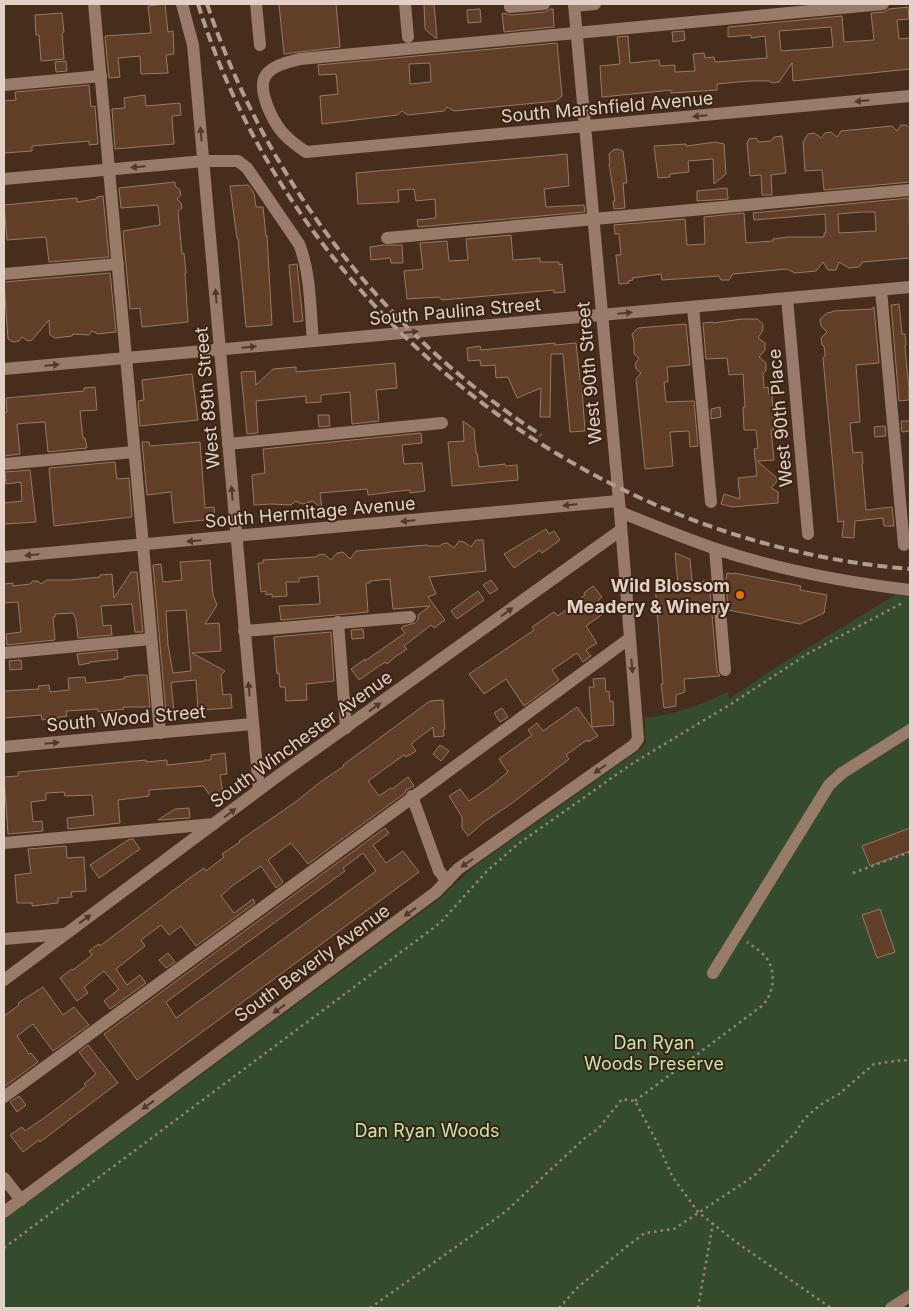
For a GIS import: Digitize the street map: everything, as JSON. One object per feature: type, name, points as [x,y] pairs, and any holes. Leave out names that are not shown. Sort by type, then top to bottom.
[{"type":"street","points":[[94,4],[160,733]]},
{"type":"street","name":"West 89th Street","points":[[182,4],[193,45],[259,790]]},
{"type":"street","points":[[256,4],[260,45]]},
{"type":"street","points":[[405,4],[408,37]]},
{"type":"street","points":[[510,4],[510,7],[544,4]]},
{"type":"street","points":[[574,5],[595,4]]},
{"type":"street","points":[[577,33],[883,4]]},
{"type":"street","name":"West 90th Street","points":[[574,5],[638,739]]},
{"type":"street","name":"South Marshfield Avenue","points":[[577,33],[300,59],[280,65],[264,76],[262,84],[265,98],[274,120],[283,133],[306,152],[910,96]]},
{"type":"street","points":[[4,84],[101,76]]},
{"type":"street","points":[[4,179],[204,161],[238,161],[243,164],[296,238],[304,257],[313,341]]},
{"type":"street","points":[[388,238],[910,190]]},
{"type":"street","points":[[4,274],[118,264]]},
{"type":"street","name":"South Paulina Street","points":[[4,369],[910,287]]},
{"type":"street","points":[[882,290],[904,545]]},
{"type":"street","name":"West 90th Place","points":[[788,298],[808,534]]},
{"type":"street","points":[[694,307],[712,502]]},
{"type":"street","points":[[228,444],[442,423]]},
{"type":"street","points":[[4,464],[134,452]]},
{"type":"street","name":"South Hermitage Avenue","points":[[4,557],[619,507],[715,549],[755,561],[909,595]]},
{"type":"street","name":"South Winchester Avenue","points":[[4,980],[259,790],[621,530]]},
{"type":"street","points":[[715,549],[725,670]]},
{"type":"street","points":[[244,631],[410,617]]},
{"type":"street","points":[[338,622],[346,728]]},
{"type":"street","points":[[4,1097],[630,638]]},
{"type":"street","points":[[4,653],[151,639]]},
{"type":"street","name":"South Wood Street","points":[[4,747],[252,724]]},
{"type":"street","points":[[713,973],[828,785],[842,773],[910,730]]},
{"type":"street","name":"South Beverly Avenue","points":[[4,1212],[436,892],[458,869],[634,745],[638,739]]},
{"type":"street","points":[[412,796],[439,871],[447,881]]},
{"type":"street","points":[[4,843],[214,824]]},
{"type":"street","points":[[4,939],[64,934]]},
{"type":"street","points":[[4,1178],[21,1200]]},
{"type":"street","points":[[891,1308],[910,1296]]},
{"type":"path","points":[[4,1248],[441,922],[488,871],[518,844],[651,751],[730,704],[808,654],[909,595]]},
{"type":"path","points":[[852,873],[910,852]]},
{"type":"path","points":[[370,1308],[505,1212],[586,1137],[598,1129],[622,1099],[635,1101],[763,1005],[769,997],[773,986],[772,968],[763,954],[736,935]]},
{"type":"path","points":[[559,1308],[578,1288],[645,1233],[674,1229],[754,1176],[796,1132],[804,1119],[820,1105],[839,1094],[874,1064],[910,1060]]},
{"type":"path","points":[[635,1101],[658,1144],[672,1176],[698,1212],[831,1308]]},
{"type":"path","points":[[698,1308],[713,1223]]},
{"type":"green space","name":"Dan Ryan Woods","points":[[895,595],[910,597],[910,1291],[881,1308],[4,1308],[4,1220],[438,900],[472,868],[642,748],[646,742],[645,718],[677,712],[728,692],[729,699],[775,668]]},
{"type":"building","points":[[165,4],[168,32],[173,31],[174,54],[166,55],[168,73],[141,74],[140,56],[118,58],[120,77],[109,78],[105,36],[151,33],[148,6]]},
{"type":"building","points":[[279,4],[336,4],[340,47],[284,54]]},
{"type":"building","points":[[424,4],[434,4],[437,38],[425,29]]},
{"type":"building","points":[[908,7],[909,19],[897,20],[899,39],[910,38],[910,69],[793,81],[792,63],[779,82],[749,81],[717,84],[717,90],[671,93],[671,90],[602,97],[600,66],[620,64],[617,37],[628,36],[630,63],[659,60],[660,66],[675,65],[675,72],[695,71],[693,54],[704,53],[705,58],[714,57],[715,62],[767,58],[765,36],[751,38],[751,35],[728,37],[728,27],[842,16],[844,42],[874,40],[871,13],[884,12],[889,9]],"holes":[[[831,27],[833,47],[781,51],[779,31]]]},
{"type":"building","points":[[480,9],[481,22],[468,23],[467,10]]},
{"type":"building","points":[[553,9],[554,27],[504,32],[502,13],[511,15],[545,12]]},
{"type":"building","points":[[62,13],[64,59],[41,61],[39,35],[36,35],[35,15]]},
{"type":"building","points":[[684,31],[685,40],[673,42],[672,32]]},
{"type":"building","points":[[557,43],[562,96],[556,101],[454,111],[447,107],[444,111],[408,115],[402,111],[397,115],[322,124],[320,96],[338,94],[336,74],[319,75],[318,65]],"holes":[[[430,63],[431,82],[410,84],[409,64]]]},
{"type":"building","points":[[66,61],[67,71],[56,72],[55,62]]},
{"type":"building","points":[[89,85],[91,107],[95,106],[98,144],[89,145],[89,141],[32,146],[32,151],[4,153],[4,101],[16,100],[15,92]]},
{"type":"building","points":[[145,95],[146,106],[180,103],[181,115],[172,116],[174,144],[115,149],[112,109],[125,108],[124,98]]},
{"type":"building","points":[[901,125],[906,125],[910,128],[910,182],[824,190],[822,170],[805,171],[803,142],[808,134],[814,133],[821,138],[825,133],[831,132],[837,137],[841,131],[892,126],[897,131]]},
{"type":"building","points":[[782,136],[786,173],[771,175],[772,195],[762,195],[761,175],[750,176],[747,143],[749,139],[756,138],[759,142],[771,141],[774,137]]},
{"type":"building","points":[[715,142],[724,144],[726,174],[714,184],[713,159],[688,161],[689,172],[670,174],[670,177],[658,178],[654,146],[686,144],[687,146]]},
{"type":"building","points":[[613,150],[623,151],[627,183],[623,183],[625,208],[614,209],[613,201],[615,201],[609,154]]},
{"type":"building","points":[[567,154],[569,186],[544,189],[546,207],[584,205],[585,212],[418,227],[417,220],[436,218],[435,199],[416,201],[414,189],[398,190],[399,202],[358,204],[356,173]]},
{"type":"building","points":[[175,182],[175,186],[180,190],[181,195],[177,199],[181,203],[182,208],[178,211],[182,254],[184,253],[186,273],[188,322],[142,327],[140,308],[130,309],[123,231],[160,225],[158,205],[121,208],[119,188]]},
{"type":"building","points":[[248,185],[254,193],[256,207],[263,207],[267,236],[272,325],[246,327],[238,238],[230,186]]},
{"type":"building","points":[[727,188],[728,199],[697,201],[697,191]]},
{"type":"building","points":[[103,196],[109,257],[49,262],[46,237],[7,240],[4,205],[77,198],[77,202]]},
{"type":"building","points":[[909,198],[910,258],[863,262],[859,267],[849,268],[839,262],[836,270],[828,270],[823,262],[816,271],[795,273],[787,269],[733,274],[729,280],[721,280],[719,276],[662,280],[661,274],[632,278],[633,280],[628,281],[629,283],[619,284],[616,255],[621,255],[619,234],[615,234],[614,225],[685,219],[687,245],[705,244],[704,217],[744,213],[746,243],[773,241],[773,239],[788,237],[824,237],[824,233],[826,233],[825,214],[754,220],[753,213]],"holes":[[[875,212],[876,231],[839,233],[838,214]]]},
{"type":"building","points":[[511,235],[513,260],[540,258],[540,262],[559,262],[559,265],[562,264],[565,292],[554,293],[554,290],[442,300],[439,297],[407,299],[404,271],[423,269],[420,243],[447,241],[449,261],[468,260],[466,239]]},
{"type":"building","points":[[402,245],[403,263],[391,263],[390,258],[371,260],[370,247]]},
{"type":"building","points":[[297,264],[303,321],[294,322],[289,265]]},
{"type":"building","points":[[110,273],[116,332],[98,334],[92,331],[89,335],[73,334],[72,336],[55,338],[50,335],[49,320],[32,340],[28,341],[22,337],[19,341],[13,342],[8,339],[4,282]]},
{"type":"building","points":[[899,304],[902,334],[905,334],[909,400],[899,401],[891,305]]},
{"type":"building","points":[[873,307],[879,363],[856,365],[860,422],[850,423],[853,453],[862,452],[866,510],[892,507],[894,526],[884,526],[883,518],[855,521],[854,538],[842,537],[844,521],[838,522],[823,358],[825,355],[821,338],[827,332],[821,326],[820,319],[833,311],[873,309]]},
{"type":"building","points":[[757,319],[763,324],[763,330],[758,338],[765,343],[765,350],[759,357],[766,363],[766,370],[763,374],[764,388],[768,387],[769,395],[772,394],[774,430],[771,430],[774,460],[757,461],[776,477],[777,481],[771,488],[778,492],[778,503],[732,507],[721,504],[724,494],[740,499],[738,478],[757,476],[754,449],[758,448],[756,430],[744,430],[743,374],[729,375],[727,358],[706,359],[703,323]]},
{"type":"building","points":[[686,324],[690,365],[667,367],[668,382],[664,382],[666,402],[694,401],[698,446],[690,447],[689,431],[670,432],[673,466],[645,469],[636,379],[641,373],[636,369],[635,364],[639,358],[634,354],[632,334],[638,328]]},
{"type":"building","points":[[555,343],[555,345],[576,343],[580,380],[587,379],[588,389],[582,390],[585,431],[570,432],[563,354],[551,354],[550,417],[540,417],[541,388],[517,398],[508,377],[496,378],[495,365],[481,366],[480,360],[468,361],[467,348],[480,346],[481,350]]},
{"type":"building","points":[[395,363],[397,388],[376,390],[379,421],[352,424],[350,392],[321,395],[321,402],[306,403],[306,396],[256,401],[258,433],[247,434],[241,372],[255,371],[256,385],[273,369],[296,367],[296,372]]},
{"type":"building","points":[[192,374],[198,420],[140,426],[138,401],[144,400],[142,380]]},
{"type":"building","points":[[95,387],[97,410],[80,411],[83,438],[85,438],[87,448],[48,452],[45,422],[17,424],[20,454],[4,456],[6,398],[84,391],[84,388]]},
{"type":"building","points":[[720,407],[721,417],[711,419],[711,409]]},
{"type":"building","points":[[318,415],[329,415],[330,426],[319,427]]},
{"type":"building","points":[[463,421],[474,429],[479,467],[505,464],[506,466],[517,465],[518,480],[452,486],[448,442],[464,441]]},
{"type":"building","points":[[901,421],[910,421],[910,431],[902,432]]},
{"type":"building","points":[[885,426],[886,436],[875,437],[874,427]]},
{"type":"building","points":[[421,433],[422,443],[402,445],[404,464],[422,463],[425,491],[410,493],[410,490],[368,495],[367,489],[320,493],[322,509],[313,501],[303,504],[295,501],[291,505],[254,505],[252,475],[265,473],[263,449]]},
{"type":"building","points":[[142,442],[149,442],[150,446],[200,442],[205,508],[214,507],[215,519],[174,523],[171,492],[147,495]]},
{"type":"building","points":[[115,462],[117,479],[129,478],[132,517],[54,526],[49,468]]},
{"type":"building","points":[[30,470],[36,522],[4,524],[4,503],[22,501],[21,482],[6,484],[5,472]]},
{"type":"building","points":[[546,529],[549,534],[554,531],[560,540],[542,553],[540,550],[514,568],[504,554]]},
{"type":"building","points":[[476,540],[483,540],[486,571],[429,577],[436,594],[428,597],[445,620],[434,628],[431,625],[404,646],[407,649],[387,664],[385,662],[359,680],[351,669],[405,633],[401,628],[415,623],[418,620],[418,615],[430,606],[393,609],[390,579],[366,583],[368,612],[281,620],[279,606],[320,604],[318,576],[299,578],[299,582],[286,582],[287,596],[272,597],[272,594],[266,595],[266,591],[261,592],[258,563],[263,563],[263,560],[316,557],[324,554],[331,560],[337,553],[343,552],[350,559],[356,551],[427,545],[440,546],[447,543],[454,548],[459,541],[471,547]]},
{"type":"building","points":[[675,553],[690,559],[692,582],[709,581],[717,671],[720,676],[684,679],[685,692],[676,695],[676,706],[664,708],[655,585],[678,584]]},
{"type":"building","points":[[210,560],[213,595],[217,605],[205,624],[219,623],[221,651],[192,653],[225,671],[221,675],[223,695],[231,694],[232,708],[198,710],[196,680],[171,683],[174,712],[166,713],[153,565],[161,564],[163,582],[182,580],[180,562]],"holes":[[[186,610],[191,671],[173,673],[168,645],[166,611]]]},
{"type":"building","points":[[131,572],[137,572],[143,632],[135,632],[132,604],[101,606],[103,626],[111,625],[112,635],[78,638],[76,620],[73,613],[55,614],[55,617],[53,617],[55,640],[7,645],[6,634],[21,632],[18,602],[4,603],[4,584],[13,583],[13,586],[38,581],[41,584],[47,580],[70,580],[112,574],[114,598]]},
{"type":"building","points":[[727,573],[801,586],[800,590],[827,595],[824,613],[800,624],[728,610]]},
{"type":"building","points":[[491,580],[498,589],[490,594],[483,585]]},
{"type":"building","points":[[593,586],[602,597],[598,600],[607,611],[586,626],[597,643],[586,650],[591,656],[583,662],[577,653],[552,670],[559,680],[524,706],[506,679],[484,694],[469,674],[534,630],[532,627],[554,612],[558,616],[585,595],[584,593]]},
{"type":"building","points":[[478,591],[484,600],[457,619],[451,611]]},
{"type":"building","points":[[363,629],[364,638],[352,639],[351,630]]},
{"type":"building","points":[[331,632],[334,681],[306,684],[307,700],[286,701],[285,687],[280,687],[279,673],[277,674],[274,637]]},
{"type":"building","points":[[117,650],[118,659],[79,665],[77,654]]},
{"type":"building","points":[[21,660],[22,669],[10,670],[9,661]]},
{"type":"building","points":[[147,675],[150,707],[123,707],[124,709],[98,712],[98,709],[66,711],[67,716],[42,720],[41,715],[4,718],[4,691],[39,689],[38,686],[49,685],[50,692],[69,690],[68,678],[85,677],[86,683],[124,679],[124,677]]},
{"type":"building","points":[[605,678],[606,692],[609,691],[610,702],[613,701],[614,725],[592,727],[589,687],[594,687],[593,679]]},
{"type":"building","points":[[443,700],[444,736],[434,737],[433,727],[411,744],[416,751],[406,757],[404,755],[368,781],[379,796],[408,777],[414,786],[406,790],[405,793],[308,864],[291,843],[268,860],[283,882],[276,888],[261,866],[232,886],[221,896],[234,913],[253,899],[255,903],[196,946],[181,926],[169,935],[161,925],[141,940],[145,946],[116,969],[127,985],[140,975],[146,983],[110,1009],[104,1001],[119,989],[104,971],[84,987],[88,993],[77,1001],[60,978],[92,955],[89,951],[99,944],[100,946],[204,868],[206,871],[224,857],[222,854],[239,841],[297,801],[430,701]]},
{"type":"building","points":[[577,707],[598,736],[588,742],[587,740],[566,755],[569,759],[468,836],[462,828],[462,817],[449,796],[460,789],[469,801],[491,786],[508,772],[499,759],[532,735],[528,730],[537,723],[543,731]]},
{"type":"building","points":[[502,708],[508,717],[500,722],[494,713]]},
{"type":"building","points":[[440,745],[449,751],[441,761],[433,754]]},
{"type":"building","points":[[225,753],[227,774],[220,775],[223,794],[214,800],[203,786],[149,790],[149,796],[118,800],[120,823],[68,829],[67,818],[94,815],[92,795],[65,796],[64,792],[46,793],[46,800],[31,802],[33,822],[42,821],[43,831],[8,834],[4,777],[18,776],[18,772],[146,760],[146,762],[167,760],[167,765],[204,761],[211,760],[211,755]]},
{"type":"building","points":[[189,808],[190,818],[158,820],[175,809]]},
{"type":"building","points":[[385,828],[389,833],[373,845],[386,863],[403,851],[419,872],[137,1080],[104,1034]],"holes":[[[363,853],[376,871],[176,1018],[166,1002],[345,871],[343,868]]]},
{"type":"building","points":[[910,828],[910,851],[870,866],[862,846]]},
{"type":"building","points":[[133,839],[140,849],[99,878],[90,865],[128,840]]},
{"type":"building","points":[[66,846],[67,858],[84,857],[86,891],[71,892],[72,897],[58,898],[58,903],[32,906],[32,903],[17,903],[15,875],[31,873],[28,849]]},
{"type":"building","points":[[880,909],[895,952],[877,958],[862,915]]},
{"type":"building","points":[[168,953],[175,962],[166,968],[159,960]]},
{"type":"building","points":[[43,987],[63,1015],[74,1007],[89,1025],[53,1051],[33,1024],[17,1036],[29,1054],[31,1053],[38,1062],[4,1087],[4,1016],[19,1005],[18,1003]]},
{"type":"building","points":[[88,1045],[118,1083],[40,1142],[39,1140],[23,1152],[10,1135],[22,1127],[25,1131],[47,1116],[86,1086],[84,1084],[96,1074],[79,1052]]},
{"type":"building","points":[[19,1096],[26,1105],[17,1112],[10,1102]]},
{"type":"railway","points":[[198,4],[243,116],[305,219],[381,312],[469,393],[568,461],[676,513],[791,550],[910,569]]},
{"type":"railway","points":[[207,4],[232,69],[262,132],[297,191],[337,248],[382,300],[431,350],[484,394],[541,435]]},
{"type":"place","name":"Wild Blossom Meadery & Winery","points":[[740,595]]},
{"type":"park label","name":"Dan Ryan Woods Preserve","points":[[654,1052]]}]
